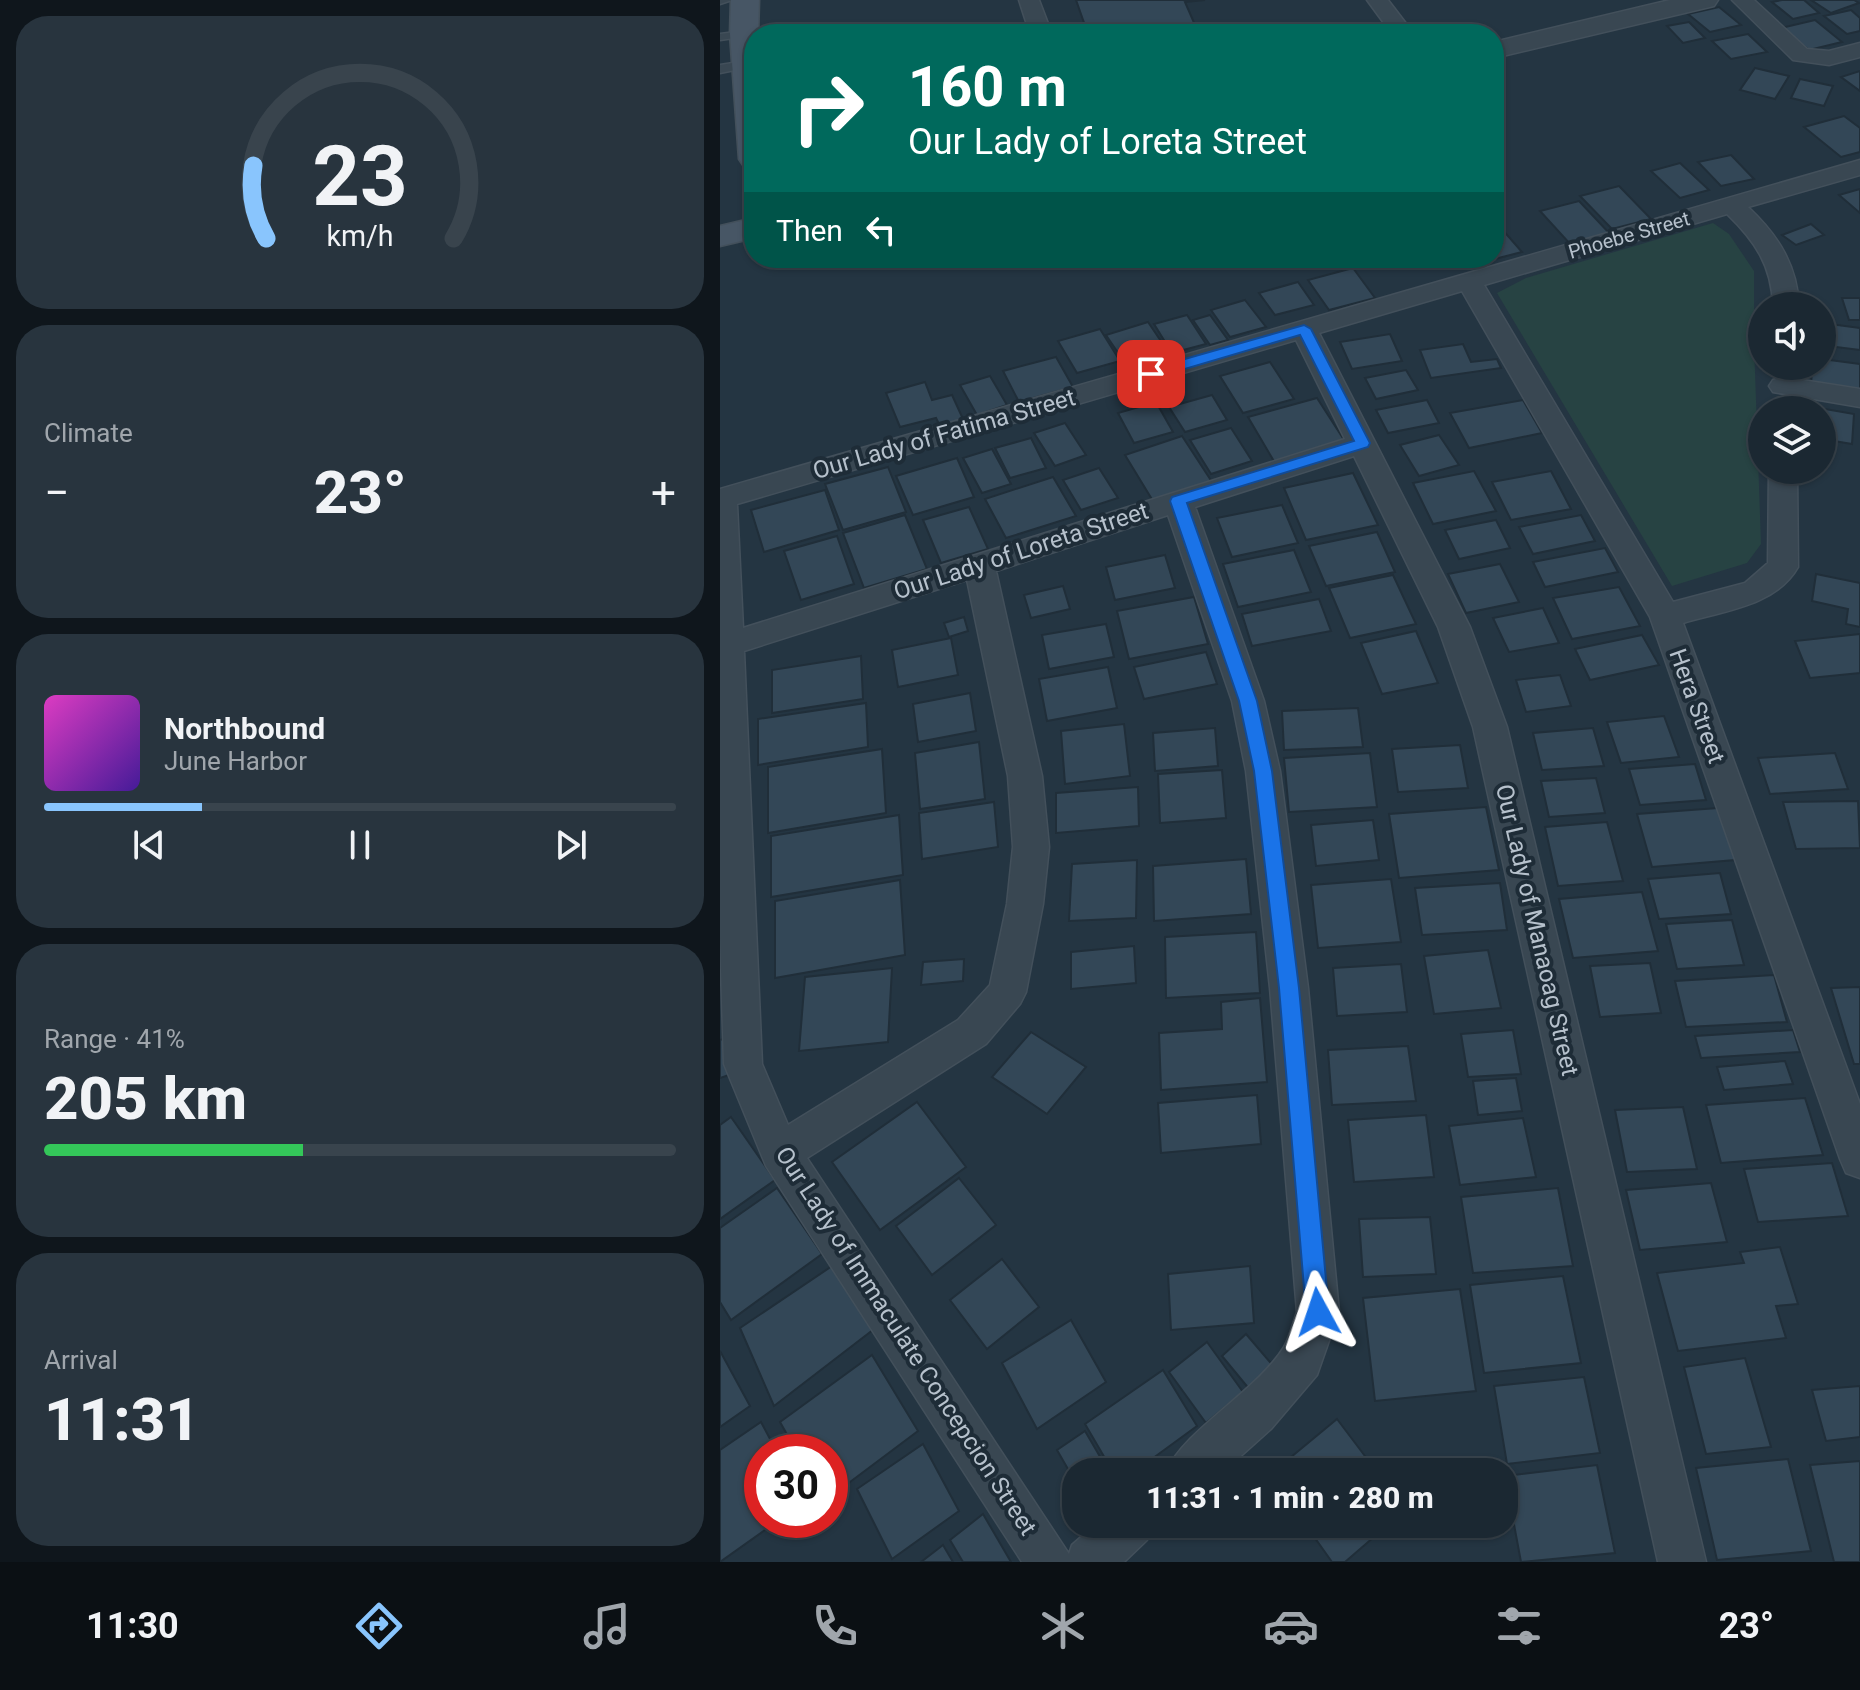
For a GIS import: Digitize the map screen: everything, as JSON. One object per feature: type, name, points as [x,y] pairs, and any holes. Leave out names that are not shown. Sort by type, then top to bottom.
[{"type":"main road","points":[[744,115],[733,67],[732,35],[745,0]]},
{"type":"main road","points":[[720,236],[744,230]]},
{"type":"street","points":[[1029,0],[1037,24]]},
{"type":"street","points":[[1377,0],[1395,24]]},
{"type":"street","points":[[1504,48],[1704,0]]},
{"type":"street","points":[[1742,0],[1801,55],[1829,58],[1860,50]]},
{"type":"street","name":"Phoebe Street","points":[[1398,303],[1860,167]]},
{"type":"street","points":[[1732,205],[1757,228],[1771,247],[1781,265],[1787,292]]},
{"type":"street","name":"Hera Street","points":[[1470,282],[1665,616],[1860,1159]]},
{"type":"street","name":"Our Lady of Fatima Street","points":[[721,499],[1398,303]]},
{"type":"street","name":"Our Lady of Manaoag Street","points":[[1304,329],[1454,627],[1490,727],[1682,1562]]},
{"type":"street","points":[[1783,387],[1860,398]]},
{"type":"street","name":"Our Lady of Loreta Street","points":[[726,645],[1363,443]]},
{"type":"street","points":[[1665,616],[1755,591],[1783,567],[1783,484]]},
{"type":"street","name":"Our Lady of Immaculate Concepcion Street","points":[[721,499],[743,1064],[780,1152],[1049,1562]]},
{"type":"street","points":[[1178,501],[1248,701],[1263,771],[1289,988],[1318,1312],[1302,1360],[1255,1413],[1205,1458]]},
{"type":"street","points":[[780,1152],[972,1032],[1007,992],[1025,904],[1031,847],[1025,776],[979,564]]},
{"type":"street","points":[[1089,1562],[1116,1538]]},
{"type":"green space","points":[[1713,223],[1729,234],[1754,271],[1754,292],[1748,292],[1748,380],[1755,380],[1756,396],[1748,396],[1748,484],[1759,484],[1761,544],[1747,563],[1672,586],[1497,293],[1526,278]]},
{"type":"building","points":[[1076,0],[1205,0],[1185,2],[1195,24],[1084,24]]},
{"type":"building","points":[[1804,0],[1819,13],[1793,19],[1772,2]]},
{"type":"building","points":[[1811,0],[1854,0],[1859,3],[1831,13]]},
{"type":"building","points":[[1719,7],[1741,25],[1710,32],[1688,14]]},
{"type":"building","points":[[1851,10],[1860,18],[1860,31],[1847,34],[1824,16]]},
{"type":"building","points":[[1815,20],[1842,42],[1809,50],[1781,28]]},
{"type":"building","points":[[1689,22],[1705,38],[1683,43],[1667,26]]},
{"type":"building","points":[[1748,34],[1767,52],[1731,59],[1712,41]]},
{"type":"building","points":[[1755,68],[1789,76],[1775,99],[1740,90]]},
{"type":"building","points":[[1860,71],[1860,91],[1841,77]]},
{"type":"building","points":[[1800,79],[1833,86],[1824,106],[1791,98]]},
{"type":"building","points":[[1844,116],[1860,128],[1860,152],[1841,157],[1804,127]]},
{"type":"building","points":[[1731,155],[1754,179],[1721,186],[1698,162]]},
{"type":"building","points":[[1680,163],[1709,190],[1680,198],[1651,171]]},
{"type":"building","points":[[1619,186],[1651,219],[1612,229],[1580,196]]},
{"type":"building","points":[[1860,189],[1860,213],[1839,195]]},
{"type":"building","points":[[1579,201],[1611,235],[1571,245],[1540,211]]},
{"type":"building","points":[[1811,224],[1824,235],[1796,245],[1782,235]]},
{"type":"building","points":[[1504,231],[1522,252],[1504,257]]},
{"type":"building","points":[[1353,268],[1375,298],[1329,310],[1308,280]]},
{"type":"building","points":[[1298,282],[1314,305],[1275,315],[1259,293]]},
{"type":"building","points":[[1842,298],[1860,298],[1860,320],[1849,320]]},
{"type":"building","points":[[1245,300],[1266,327],[1230,337],[1211,310]]},
{"type":"building","points":[[1187,315],[1206,344],[1172,353],[1154,324]]},
{"type":"building","points":[[1210,315],[1228,340],[1210,345],[1193,320]]},
{"type":"building","points":[[1148,322],[1171,356],[1129,369],[1106,335]]},
{"type":"building","points":[[1836,325],[1860,328],[1860,350],[1836,347]]},
{"type":"building","points":[[1100,329],[1120,361],[1077,373],[1058,341]]},
{"type":"building","points":[[1390,334],[1402,361],[1352,369],[1340,342]]},
{"type":"building","points":[[1463,344],[1471,362],[1497,359],[1501,368],[1431,378],[1420,350]]},
{"type":"building","points":[[1056,357],[1073,387],[1019,402],[1003,371]]},
{"type":"building","points":[[1836,361],[1860,364],[1860,395],[1811,388],[1811,380],[1836,380]]},
{"type":"building","points":[[1270,362],[1294,399],[1243,413],[1220,376]]},
{"type":"building","points":[[1406,370],[1418,390],[1376,399],[1365,378]]},
{"type":"building","points":[[990,376],[1007,405],[977,415],[960,385]]},
{"type":"building","points":[[925,382],[932,400],[952,395],[963,419],[940,426],[936,418],[900,427],[886,393]]},
{"type":"building","points":[[1212,395],[1227,420],[1185,432],[1169,407]]},
{"type":"building","points":[[1317,398],[1346,443],[1275,463],[1248,417]]},
{"type":"building","points":[[1427,400],[1439,423],[1388,433],[1376,410]]},
{"type":"building","points":[[1523,400],[1542,433],[1469,448],[1450,413]]},
{"type":"building","points":[[1156,402],[1173,432],[1134,443],[1118,413]]},
{"type":"building","points":[[1836,411],[1854,414],[1852,444],[1836,441]]},
{"type":"building","points":[[1065,423],[1086,455],[1055,466],[1034,433]]},
{"type":"building","points":[[1231,428],[1252,461],[1211,474],[1190,440]]},
{"type":"building","points":[[1439,435],[1459,465],[1419,476],[1400,445]]},
{"type":"building","points":[[1182,436],[1212,482],[1153,501],[1125,455]]},
{"type":"building","points":[[1031,438],[1046,468],[1010,478],[995,448]]},
{"type":"building","points":[[992,449],[1011,484],[982,493],[963,458]]},
{"type":"building","points":[[957,458],[974,497],[913,515],[896,476]]},
{"type":"building","points":[[888,467],[906,512],[843,530],[825,484]]},
{"type":"building","points":[[1099,468],[1118,498],[1081,510],[1063,480]]},
{"type":"building","points":[[1474,471],[1496,511],[1433,524],[1413,483]]},
{"type":"building","points":[[1551,471],[1571,509],[1511,520],[1492,482]]},
{"type":"building","points":[[1353,473],[1378,525],[1306,540],[1284,488]]},
{"type":"building","points":[[1053,477],[1076,516],[1006,538],[985,499]]},
{"type":"building","points":[[825,490],[839,530],[764,552],[751,510]]},
{"type":"building","points":[[1282,505],[1298,543],[1232,557],[1217,518]]},
{"type":"building","points":[[969,507],[988,549],[941,563],[923,520]]},
{"type":"building","points":[[905,515],[927,569],[864,588],[843,533]]},
{"type":"building","points":[[1581,515],[1595,541],[1533,554],[1519,527]]},
{"type":"building","points":[[1496,520],[1510,548],[1459,559],[1445,530]]},
{"type":"building","points":[[1377,532],[1395,572],[1326,586],[1309,546]]},
{"type":"building","points":[[837,536],[854,584],[801,600],[784,551]]},
{"type":"building","points":[[1605,548],[1618,572],[1545,587],[1533,562]]},
{"type":"building","points":[[1294,550],[1311,592],[1238,607],[1223,564]]},
{"type":"building","points":[[1165,555],[1175,588],[1115,600],[1106,567]]},
{"type":"building","points":[[1500,564],[1519,602],[1466,613],[1448,574]]},
{"type":"building","points":[[1816,574],[1860,583],[1860,627],[1846,624],[1848,609],[1812,601]]},
{"type":"building","points":[[1393,575],[1416,624],[1350,638],[1329,588]]},
{"type":"building","points":[[1063,586],[1070,609],[1031,618],[1024,595]]},
{"type":"building","points":[[1619,587],[1640,626],[1572,639],[1553,598]]},
{"type":"building","points":[[1194,597],[1208,644],[1129,659],[1117,611]]},
{"type":"building","points":[[1319,599],[1331,631],[1252,646],[1242,614]]},
{"type":"building","points":[[1543,608],[1559,643],[1509,652],[1493,618]]},
{"type":"building","points":[[964,617],[968,631],[949,637],[944,623]]},
{"type":"building","points":[[1106,624],[1114,657],[1049,669],[1042,635]]},
{"type":"building","points":[[1416,631],[1438,683],[1382,694],[1361,643]]},
{"type":"building","points":[[1860,634],[1860,673],[1810,678],[1795,641]]},
{"type":"building","points":[[1642,635],[1659,665],[1590,680],[1575,649]]},
{"type":"building","points":[[951,638],[958,675],[898,687],[892,650]]},
{"type":"building","points":[[1206,652],[1217,684],[1144,699],[1134,667]]},
{"type":"building","points":[[861,656],[863,699],[772,713],[772,670]]},
{"type":"building","points":[[1108,667],[1117,708],[1047,721],[1039,679]]},
{"type":"building","points":[[1560,675],[1571,706],[1526,712],[1516,680]]},
{"type":"building","points":[[970,693],[976,731],[918,742],[913,704]]},
{"type":"building","points":[[866,703],[868,747],[758,765],[758,719]]},
{"type":"building","points":[[1358,708],[1363,747],[1284,750],[1282,711]]},
{"type":"building","points":[[1664,716],[1679,757],[1621,763],[1607,722]]},
{"type":"building","points":[[1124,724],[1130,776],[1065,784],[1061,731]]},
{"type":"building","points":[[1215,728],[1218,766],[1155,771],[1153,733]]},
{"type":"building","points":[[1593,728],[1604,766],[1542,770],[1533,733]]},
{"type":"building","points":[[979,742],[985,799],[920,809],[915,753]]},
{"type":"building","points":[[1460,745],[1468,788],[1398,792],[1392,749]]},
{"type":"building","points":[[882,749],[886,813],[768,833],[768,767]]},
{"type":"building","points":[[1370,753],[1377,807],[1289,812],[1284,758]]},
{"type":"building","points":[[1835,753],[1848,789],[1770,794],[1758,758]]},
{"type":"building","points":[[1695,764],[1706,800],[1640,805],[1629,769]]},
{"type":"building","points":[[1222,770],[1226,818],[1160,823],[1158,774]]},
{"type":"building","points":[[1596,778],[1605,813],[1549,817],[1541,781]]},
{"type":"building","points":[[1138,787],[1139,826],[1056,833],[1056,793]]},
{"type":"building","points":[[1858,801],[1860,848],[1796,849],[1783,802]]},
{"type":"building","points":[[994,802],[998,847],[922,859],[919,813]]},
{"type":"building","points":[[1486,807],[1499,870],[1399,878],[1389,814]]},
{"type":"building","points":[[1718,808],[1735,860],[1652,867],[1637,814]]},
{"type":"building","points":[[899,815],[903,875],[771,897],[771,836]]},
{"type":"building","points":[[1373,820],[1379,860],[1316,866],[1311,825]]},
{"type":"building","points":[[1607,822],[1623,881],[1558,886],[1545,827]]},
{"type":"building","points":[[1246,859],[1251,914],[1154,921],[1153,866]]},
{"type":"building","points":[[1137,860],[1136,918],[1069,921],[1072,864]]},
{"type":"building","points":[[1720,873],[1731,914],[1659,919],[1648,879]]},
{"type":"building","points":[[1391,879],[1401,942],[1318,948],[1311,885]]},
{"type":"building","points":[[900,880],[905,955],[775,978],[775,901]]},
{"type":"building","points":[[1500,883],[1507,930],[1422,935],[1415,888]]},
{"type":"building","points":[[1642,892],[1658,951],[1573,958],[1559,899]]},
{"type":"building","points":[[1732,920],[1744,965],[1677,969],[1666,924]]},
{"type":"building","points":[[1256,932],[1260,993],[1166,998],[1165,937]]},
{"type":"building","points":[[1134,946],[1136,983],[1071,989],[1071,952]]},
{"type":"building","points":[[1488,950],[1501,1008],[1434,1014],[1424,956]]},
{"type":"building","points":[[964,959],[963,981],[921,985],[923,962]]},
{"type":"building","points":[[1650,963],[1661,1013],[1600,1017],[1590,966]]},
{"type":"building","points":[[1401,964],[1407,1012],[1337,1016],[1333,968]]},
{"type":"building","points":[[892,968],[888,1042],[799,1051],[805,977]]},
{"type":"building","points":[[1774,975],[1787,1022],[1686,1027],[1675,981]]},
{"type":"building","points":[[1860,987],[1860,1064],[1854,1064],[1831,988]]},
{"type":"building","points":[[1260,998],[1267,1082],[1161,1090],[1159,1033],[1222,1029],[1221,1002]]},
{"type":"building","points":[[1513,1030],[1521,1074],[1468,1077],[1461,1034]]},
{"type":"building","points":[[1793,1030],[1800,1052],[1701,1058],[1695,1036]]},
{"type":"building","points":[[1031,1032],[1086,1067],[1047,1114],[992,1077]]},
{"type":"building","points":[[723,1039],[729,1075],[720,1078],[720,1040]]},
{"type":"building","points":[[1408,1046],[1416,1101],[1332,1105],[1328,1050]]},
{"type":"building","points":[[1785,1061],[1793,1084],[1724,1090],[1717,1067]]},
{"type":"building","points":[[1516,1078],[1522,1111],[1478,1115],[1473,1081]]},
{"type":"building","points":[[1257,1095],[1261,1144],[1161,1153],[1158,1103]]},
{"type":"building","points":[[1805,1098],[1823,1155],[1721,1163],[1706,1105]]},
{"type":"building","points":[[917,1102],[966,1167],[880,1230],[832,1162]]},
{"type":"building","points":[[1683,1107],[1697,1169],[1627,1172],[1615,1110]]},
{"type":"building","points":[[1426,1115],[1434,1177],[1354,1182],[1348,1120]]},
{"type":"building","points":[[731,1117],[775,1180],[720,1219],[720,1125]]},
{"type":"building","points":[[1523,1118],[1536,1177],[1460,1185],[1449,1126]]},
{"type":"building","points":[[1832,1163],[1848,1216],[1758,1222],[1744,1169]]},
{"type":"building","points":[[959,1178],[996,1225],[932,1275],[896,1226]]},
{"type":"building","points":[[1711,1183],[1727,1242],[1640,1250],[1626,1190]]},
{"type":"building","points":[[777,1188],[822,1254],[731,1320],[720,1302],[720,1228]]},
{"type":"building","points":[[1558,1188],[1573,1266],[1473,1273],[1461,1197]]},
{"type":"building","points":[[1430,1217],[1436,1274],[1363,1277],[1359,1219]]},
{"type":"building","points":[[1780,1247],[1798,1304],[1776,1306],[1786,1338],[1678,1351],[1657,1273],[1744,1263],[1740,1252]]},
{"type":"building","points":[[1002,1259],[1039,1307],[987,1349],[950,1300]]},
{"type":"building","points":[[838,1262],[878,1326],[774,1406],[740,1328]]},
{"type":"building","points":[[1250,1266],[1254,1323],[1171,1330],[1168,1274]]},
{"type":"building","points":[[1563,1276],[1581,1363],[1484,1373],[1470,1285]]},
{"type":"building","points":[[1460,1289],[1476,1391],[1375,1401],[1363,1298]]},
{"type":"building","points":[[1071,1320],[1106,1382],[1037,1429],[1002,1363]]},
{"type":"building","points":[[1246,1334],[1275,1368],[1250,1390],[1222,1356]]},
{"type":"building","points":[[1207,1342],[1243,1392],[1206,1423],[1169,1372]]},
{"type":"building","points":[[720,1351],[750,1406],[720,1427]]},
{"type":"building","points":[[872,1355],[918,1431],[848,1484],[848,1434],[787,1434],[780,1422]]},
{"type":"building","points":[[1745,1358],[1771,1447],[1706,1454],[1684,1367]]},
{"type":"building","points":[[1163,1370],[1197,1426],[1153,1458],[1105,1458],[1085,1424]]},
{"type":"building","points":[[1584,1377],[1600,1453],[1518,1463],[1518,1458],[1506,1458],[1494,1386]]},
{"type":"building","points":[[1860,1386],[1860,1437],[1826,1441],[1812,1390]]},
{"type":"building","points":[[1337,1419],[1366,1458],[1290,1458]]},
{"type":"building","points":[[761,1422],[767,1434],[744,1434],[744,1538],[754,1538],[720,1562],[720,1450]]},
{"type":"building","points":[[1085,1431],[1101,1458],[1062,1459],[1057,1450]]},
{"type":"building","points":[[923,1444],[959,1511],[892,1559],[857,1489]]},
{"type":"building","points":[[1788,1459],[1811,1551],[1717,1560],[1696,1468]]},
{"type":"building","points":[[1860,1461],[1860,1562],[1834,1562],[1810,1465]]},
{"type":"building","points":[[1597,1465],[1615,1553],[1521,1562],[1517,1538],[1518,1474]]},
{"type":"building","points":[[983,1514],[1011,1562],[963,1562],[950,1540]]},
{"type":"building","points":[[1315,1538],[1373,1538],[1345,1562],[1332,1562]]},
{"type":"building","points":[[943,1545],[953,1562],[921,1562]]},
{"type":"route","points":[[1151,374],[1304,329],[1363,443],[1178,501],[1248,701],[1263,771],[1289,988],[1318,1312]]}]
